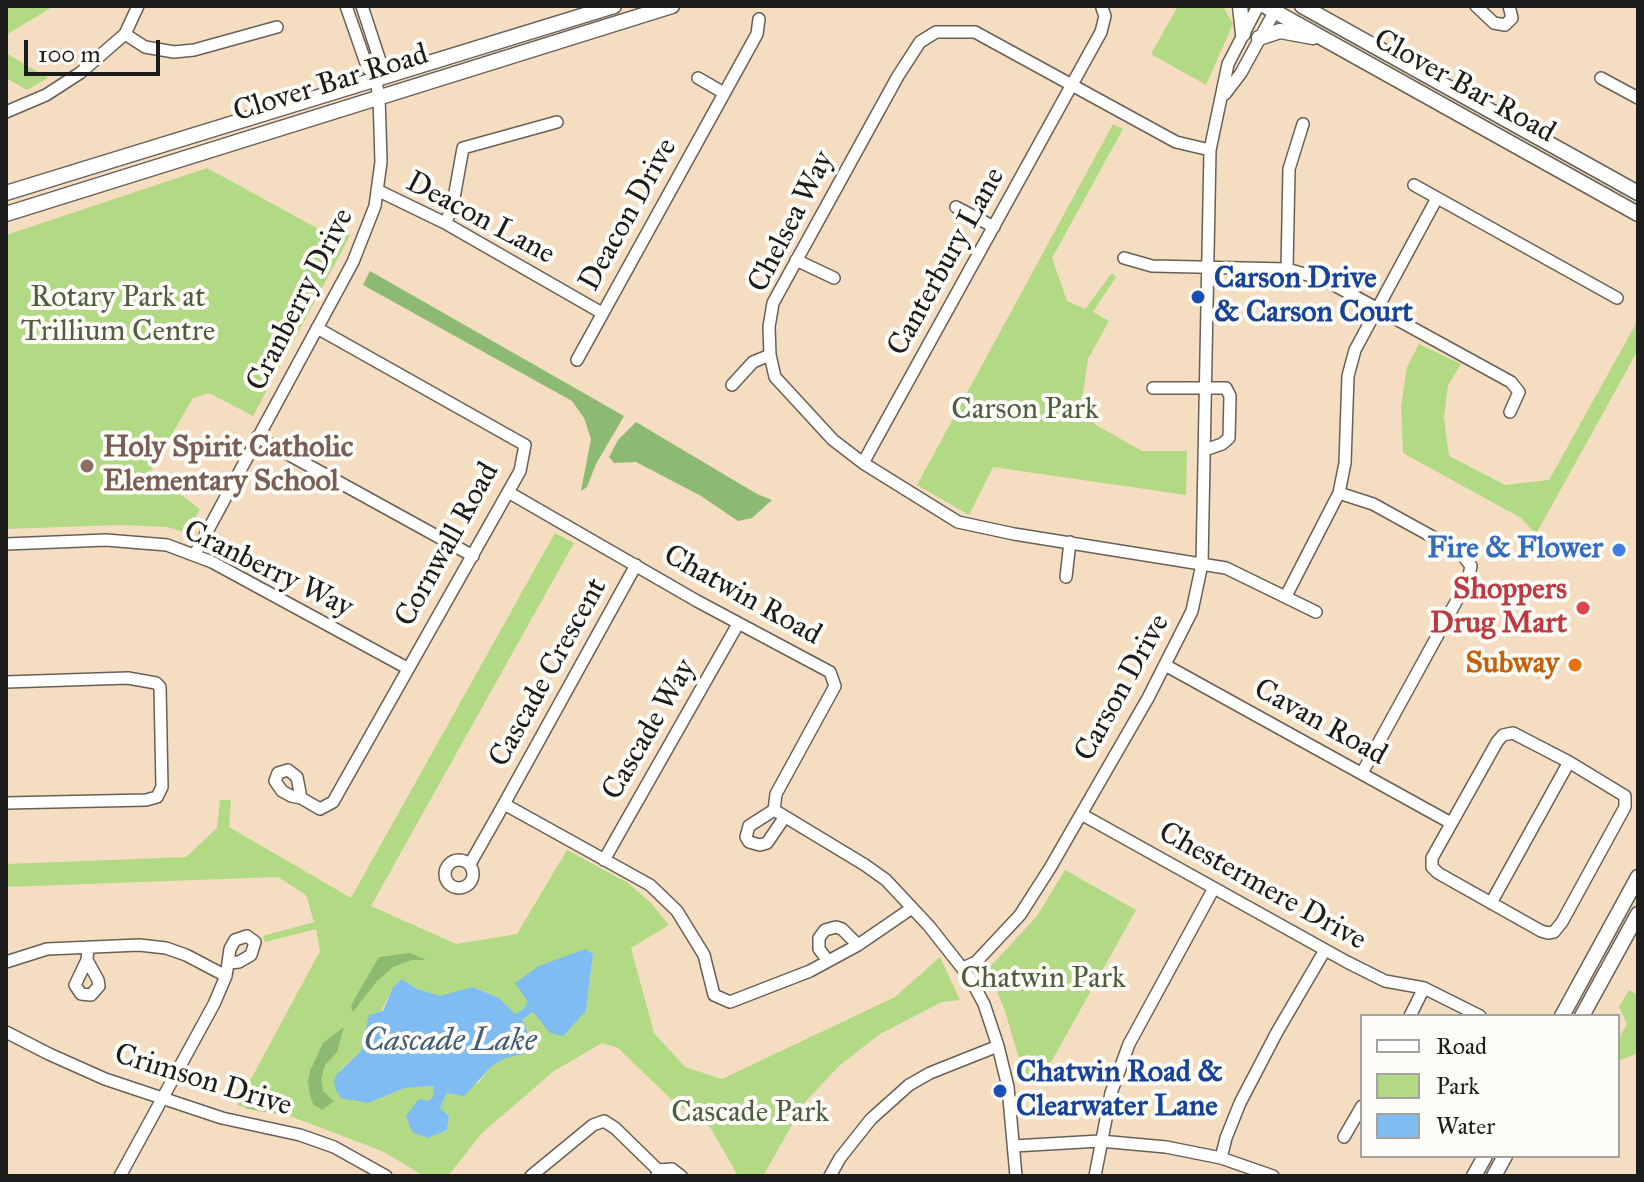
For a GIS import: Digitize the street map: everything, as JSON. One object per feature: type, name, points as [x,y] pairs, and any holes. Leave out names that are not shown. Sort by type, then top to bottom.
[{"type":"main road","name":"Clover Bar Road","points":[[6,193],[614,6]]},
{"type":"main road","name":"Clover Bar Road","points":[[6,214],[672,6]]},
{"type":"main road","points":[[1240,6],[1243,34]]},
{"type":"main road","name":"Clover Bar Road","points":[[1302,6],[1638,193]]},
{"type":"main road","points":[[1313,6],[1324,18]]},
{"type":"main road","name":"Clover Bar Road","points":[[1273,8],[1638,214]]},
{"type":"main road","points":[[1259,38],[1280,31],[1328,40]]},
{"type":"main road","points":[[1563,1014],[1638,877]]},
{"type":"main road","points":[[1583,1014],[1638,914]]},
{"type":"main road","points":[[1474,1176],[1484,1158]]},
{"type":"main road","points":[[1494,1176],[1504,1158]]},
{"type":"street","points":[[6,112],[56,90],[80,73],[125,34],[138,6]]},
{"type":"street","points":[[346,6],[368,69],[375,77],[381,64],[362,6]]},
{"type":"street","name":"Carson Drive","points":[[963,968],[976,962],[1020,915],[1081,814],[1192,611],[1202,564],[1210,150],[1228,64],[1258,6]]},
{"type":"street","points":[[1476,6],[1494,23],[1505,25],[1512,18],[1509,6]]},
{"type":"street","name":"Canterbury Lane","points":[[863,463],[1101,32],[1105,16],[1102,8]]},
{"type":"street","name":"Carson Drive","points":[[1223,97],[1241,73],[1273,8]]},
{"type":"street","name":"Deacon Drive","points":[[577,360],[757,34],[759,19]]},
{"type":"street","points":[[125,34],[145,47],[174,52],[194,50],[277,27]]},
{"type":"street","name":"Chelsea Way","points":[[1210,150],[1176,142],[975,32],[936,32],[920,42],[898,76],[773,303],[769,327],[775,377],[833,440],[863,463],[958,522],[1226,568],[1316,612]]},
{"type":"street","name":"Cranberry Drive","points":[[195,554],[363,242],[375,206],[381,162],[379,96],[375,77]]},
{"type":"street","points":[[698,78],[724,93]]},
{"type":"street","points":[[1601,78],[1638,98]]},
{"type":"street","points":[[445,223],[452,209],[463,148],[557,122]]},
{"type":"street","points":[[1287,269],[1289,169],[1303,124]]},
{"type":"street","points":[[1414,185],[1617,298]]},
{"type":"street","name":"Deacon Lane","points":[[377,190],[445,223],[602,313]]},
{"type":"street","points":[[1286,596],[1339,493],[1345,463],[1349,368],[1358,341],[1437,198]]},
{"type":"street","points":[[956,207],[994,227]]},
{"type":"street","points":[[1124,258],[1152,266],[1287,269],[1325,280],[1511,382],[1519,392],[1510,412]]},
{"type":"street","points":[[796,260],[834,278]]},
{"type":"street","name":"Cornwall Road","points":[[301,798],[320,809],[333,802],[520,471],[525,445],[317,328]]},
{"type":"street","points":[[732,385],[753,362],[770,355]]},
{"type":"street","points":[[1153,388],[1223,387],[1229,392],[1230,435],[1222,444],[1205,450]]},
{"type":"street","points":[[257,437],[473,556]]},
{"type":"street","name":"Chatwin Road","points":[[508,492],[738,624],[830,672],[835,686],[776,794],[774,810]]},
{"type":"street","points":[[1339,493],[1373,504],[1448,545],[1466,557],[1471,566],[1468,580],[1362,773]]},
{"type":"street","name":"Cranberry Way","points":[[6,544],[136,541],[167,545],[195,554],[407,668]]},
{"type":"street","points":[[1066,577],[1070,542]]},
{"type":"street","name":"Cascade Crescent","points":[[470,864],[636,565]]},
{"type":"street","name":"Cascade Way","points":[[604,860],[738,624]]},
{"type":"street","name":"Cavan Road","points":[[1165,665],[1451,823]]},
{"type":"street","points":[[6,682],[128,678],[156,683],[160,687],[162,787],[157,797],[146,800],[6,803]]},
{"type":"street","points":[[1517,734],[1625,796],[1625,807],[1554,932],[1541,931],[1432,867],[1432,858],[1451,823],[1503,735],[1517,734]]},
{"type":"street","points":[[1491,903],[1569,762]]},
{"type":"street","name":"Cascade Crescent","points":[[504,804],[650,885],[677,911],[704,955],[714,995],[730,1002],[780,984],[828,961],[858,945],[912,908]]},
{"type":"street","points":[[784,818],[767,843],[754,845],[746,837],[749,826],[774,810],[886,880],[963,968],[984,1004],[998,1046],[1008,1087],[1016,1176]]},
{"type":"street","name":"Chestermere Drive","points":[[1081,814],[1385,981],[1424,988],[1476,1014]]},
{"type":"street","points":[[1095,1176],[1111,1093],[1129,1044],[1214,888]]},
{"type":"street","points":[[828,961],[819,949],[819,938],[825,930],[842,929],[858,945]]},
{"type":"street","points":[[6,962],[47,949],[139,945],[166,948],[226,976]]},
{"type":"street","points":[[87,960],[88,947]]},
{"type":"street","points":[[1221,1158],[1240,1103],[1325,950]]},
{"type":"street","points":[[120,1176],[214,1004],[229,963]]},
{"type":"street","points":[[1411,1014],[1424,988]]},
{"type":"street","name":"Crimson Drive","points":[[6,1032],[105,1079],[222,1118],[300,1135],[334,1147],[386,1176]]},
{"type":"street","points":[[830,1176],[871,1119],[909,1085],[930,1073],[998,1046]]},
{"type":"street","points":[[1344,1137],[1360,1109]]},
{"type":"street","points":[[531,1176],[593,1125],[604,1121],[615,1128],[658,1173],[672,1169],[681,1176]]},
{"type":"street","points":[[1014,1146],[1100,1141],[1166,1147],[1221,1158],[1273,1176]]},
{"type":"green space","points":[[6,6],[54,6],[6,35]]},
{"type":"green space","points":[[1178,6],[1223,6],[1233,24],[1206,85],[1151,54]]},
{"type":"green space","points":[[6,53],[48,78],[27,90],[6,78]]},
{"type":"green space","name":"Carson Park","points":[[1113,124],[1123,129],[1052,258],[1067,301],[1085,309],[1112,273],[1116,277],[1093,312],[1109,321],[1088,359],[1083,393],[1094,424],[1142,451],[1187,451],[1186,495],[993,467],[969,515],[917,485]]},
{"type":"green space","name":"Rotary Park at Trillium Centre","points":[[207,168],[335,238],[351,234],[253,416],[209,393],[193,398],[150,472],[200,509],[187,533],[167,527],[120,525],[6,529],[6,235]]},
{"type":"green space","points":[[370,271],[624,416],[596,464],[587,487],[581,491],[591,439],[584,418],[572,401],[363,285]]},
{"type":"green space","points":[[1638,320],[1638,350],[1536,534],[1521,518],[1403,453],[1401,406],[1407,367],[1419,344],[1461,364],[1448,385],[1444,417],[1449,456],[1505,485],[1549,480]]},
{"type":"green space","points":[[636,422],[772,500],[752,518],[738,521],[701,496],[636,462],[614,463],[609,457],[618,440]]},
{"type":"green space","name":"Cascade Park","points":[[555,533],[574,543],[371,906],[456,944],[517,934],[567,850],[628,883],[651,903],[669,925],[631,948],[654,1033],[685,1067],[722,1079],[895,997],[940,957],[960,1000],[942,1002],[880,1034],[840,1065],[805,1102],[763,1176],[738,1176],[710,1127],[674,1102],[618,1048],[602,1043],[554,1071],[482,1133],[448,1176],[424,1176],[382,1151],[287,1115],[237,1105],[320,951],[316,929],[265,942],[263,936],[314,922],[306,895],[278,877],[6,887],[6,864],[186,857],[217,828],[220,800],[231,800],[229,827],[351,898]],"holes":[[[584,949],[593,954],[586,1011],[562,1036],[533,1012],[522,1020],[532,1041],[491,1067],[478,1083],[447,1093],[440,1107],[449,1117],[447,1130],[428,1138],[428,1101],[433,1097],[435,1086],[405,1088],[368,1103],[340,1070],[361,1051],[393,987],[402,979],[417,989],[440,997],[474,987],[499,998],[515,1014],[523,1009],[563,958]]]},
{"type":"green space","name":"Chatwin Park","points":[[1065,870],[1136,910],[1040,1082],[1027,1086],[1005,1011],[988,969],[1037,916]]},
{"type":"green space","points":[[410,953],[426,960],[412,960],[393,967],[377,981],[353,1012],[351,1007],[354,1000],[379,957]]},
{"type":"green space","points":[[1629,990],[1638,995],[1638,1053],[1620,1060],[1620,1036],[1627,1024],[1619,1007]]},
{"type":"green space","points":[[344,1027],[337,1052],[325,1065],[321,1079],[323,1091],[334,1101],[322,1110],[313,1104],[310,1095],[310,1071],[323,1043]]},
{"type":"green space","points":[[278,1094],[287,1115],[245,1108],[255,1100]]},
{"type":"water","name":"Cascade Lake","points":[[585,949],[593,954],[586,1011],[563,1036],[550,1033],[533,1012],[522,1020],[532,1042],[527,1053],[505,1058],[491,1067],[464,1096],[447,1093],[440,1107],[449,1117],[447,1130],[428,1138],[412,1132],[406,1116],[419,1099],[428,1101],[433,1097],[434,1086],[405,1088],[368,1103],[341,1098],[336,1090],[334,1081],[337,1074],[361,1051],[369,1015],[383,1011],[393,987],[402,979],[417,989],[440,996],[473,987],[499,998],[515,1014],[528,1002],[515,983],[539,966]]},
{"type":"place","name":"Carson Drive & Carson Court","points":[[1198,297]]},
{"type":"place","name":"Holy Spirit Catholic Elementary School","points":[[87,466]]},
{"type":"place","name":"Fire & Flower","points":[[1619,550]]},
{"type":"place","name":"Shoppers Drug Mart","points":[[1583,608]]},
{"type":"place","name":"Subway","points":[[1575,665]]},
{"type":"place","name":"Chatwin Road & Clearwater Lane","points":[[1000,1091]]}]
